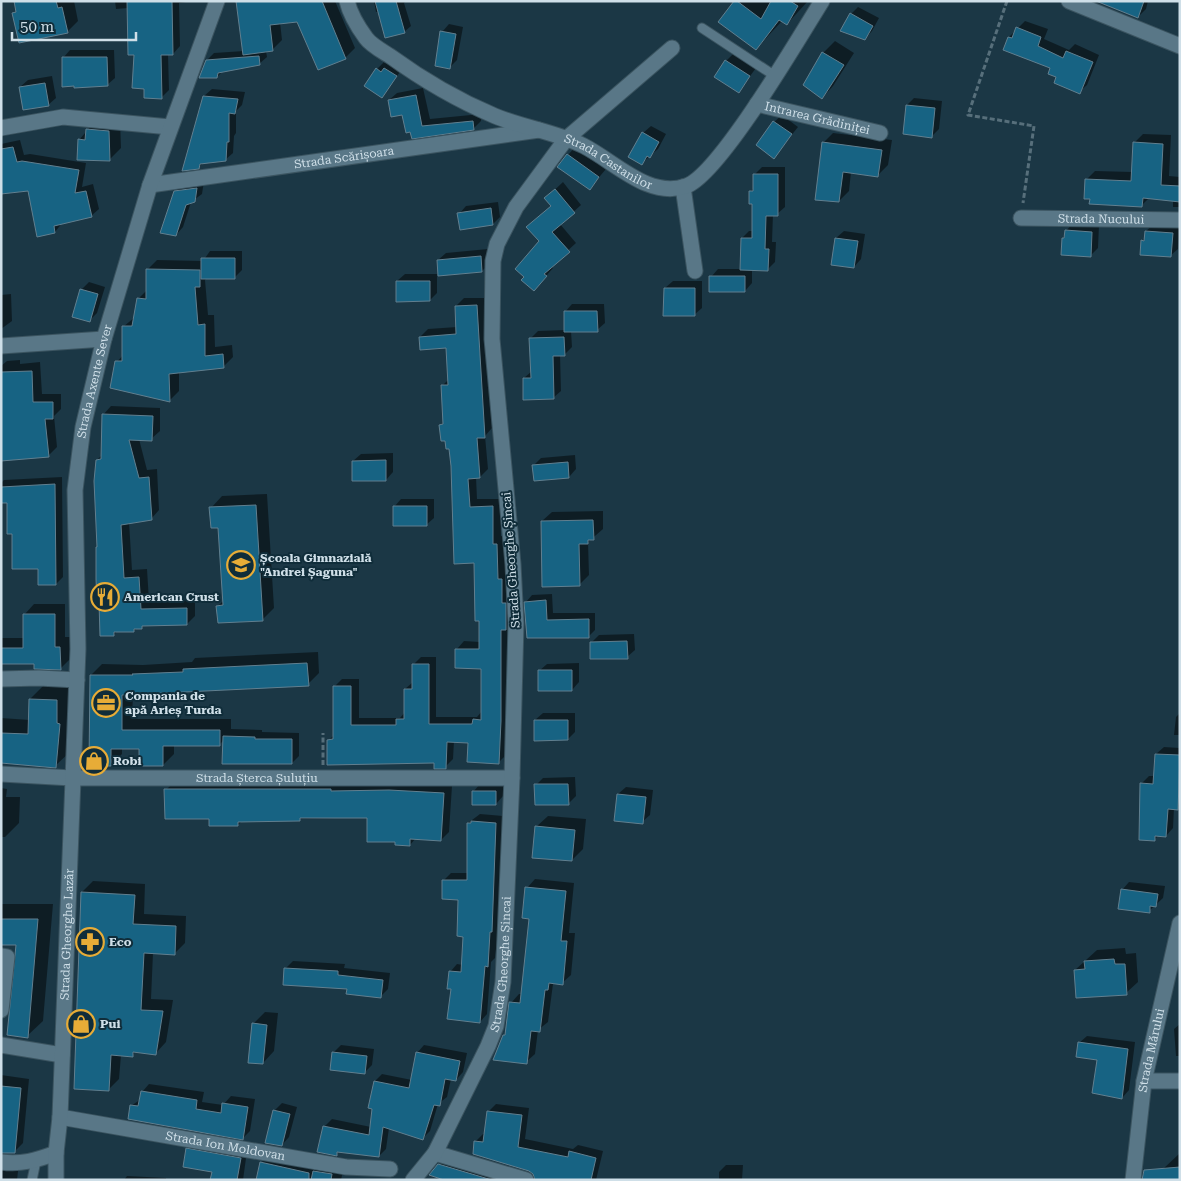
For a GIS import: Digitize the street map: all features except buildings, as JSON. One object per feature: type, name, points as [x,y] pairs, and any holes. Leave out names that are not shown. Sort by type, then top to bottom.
[{"type":"street","name":"Strada Axente Sever","points":[[72,778],[77,680],[75,490],[83,427],[104,339],[150,185],[217,1]]},
{"type":"street","name":"Strada Castanilor","points":[[347,1],[349,10],[366,39],[426,82],[496,116],[585,147],[636,178],[656,187],[672,190],[683,187]]},
{"type":"street","points":[[695,270],[683,187],[689,185],[706,172],[757,104],[822,1]]},
{"type":"street","points":[[1069,1],[1180,46]]},
{"type":"street","name":"Strada Gheorghe Șincai","points":[[413,1180],[435,1153],[488,1046],[496,1026],[503,982],[512,778],[516,623],[514,574],[492,339],[493,261],[497,244],[516,207],[566,139],[672,48]]},
{"type":"street","name":"Intrarea Grădiniței","points":[[757,104],[880,133]]},
{"type":"street","points":[[1,128],[63,117],[170,127]]},
{"type":"street","name":"Strada Scărișoara","points":[[150,185],[539,130]]},
{"type":"street","name":"Strada Nucului","points":[[1021,218],[1180,220]]},
{"type":"street","points":[[1,346],[104,339]]},
{"type":"street","points":[[1,679],[77,680]]},
{"type":"street","name":"Strada Șterca Șuluțiu","points":[[1,774],[72,778],[512,778]]},
{"type":"street","name":"Strada Gheorghe Lazăr","points":[[56,1180],[72,778]]},
{"type":"street","name":"Strada Mărului","points":[[1133,1180],[1144,1081],[1180,923]]},
{"type":"street","points":[[1,956],[7,957],[1,1010]]},
{"type":"street","points":[[1,1045],[62,1055]]},
{"type":"street","points":[[1144,1081],[1180,1081]]},
{"type":"street","name":"Strada Ion Moldovan","points":[[60,1117],[346,1167],[390,1169]]},
{"type":"street","points":[[1,1162],[17,1164],[36,1161],[56,1153]]},
{"type":"street","points":[[435,1153],[526,1180]]},
{"type":"lane","points":[[702,28],[775,76]]},
{"type":"lane","points":[[32,1180],[36,1161]]},
{"type":"path","points":[[1007,1],[968,115],[1034,126],[1021,218]]},
{"type":"path","points":[[322,778],[323,733]]},
{"type":"place","name":"Școala Gimnazială \"Andrei Șaguna\"","points":[[241,565]]},
{"type":"place","name":"American Crust","points":[[105,597]]},
{"type":"place","name":"Compania de apă Arieș Turda","points":[[106,703]]},
{"type":"place","name":"Robi","points":[[94,761]]},
{"type":"place","name":"Eco","points":[[90,942]]},
{"type":"place","name":"Pui","points":[[81,1024]]}]
